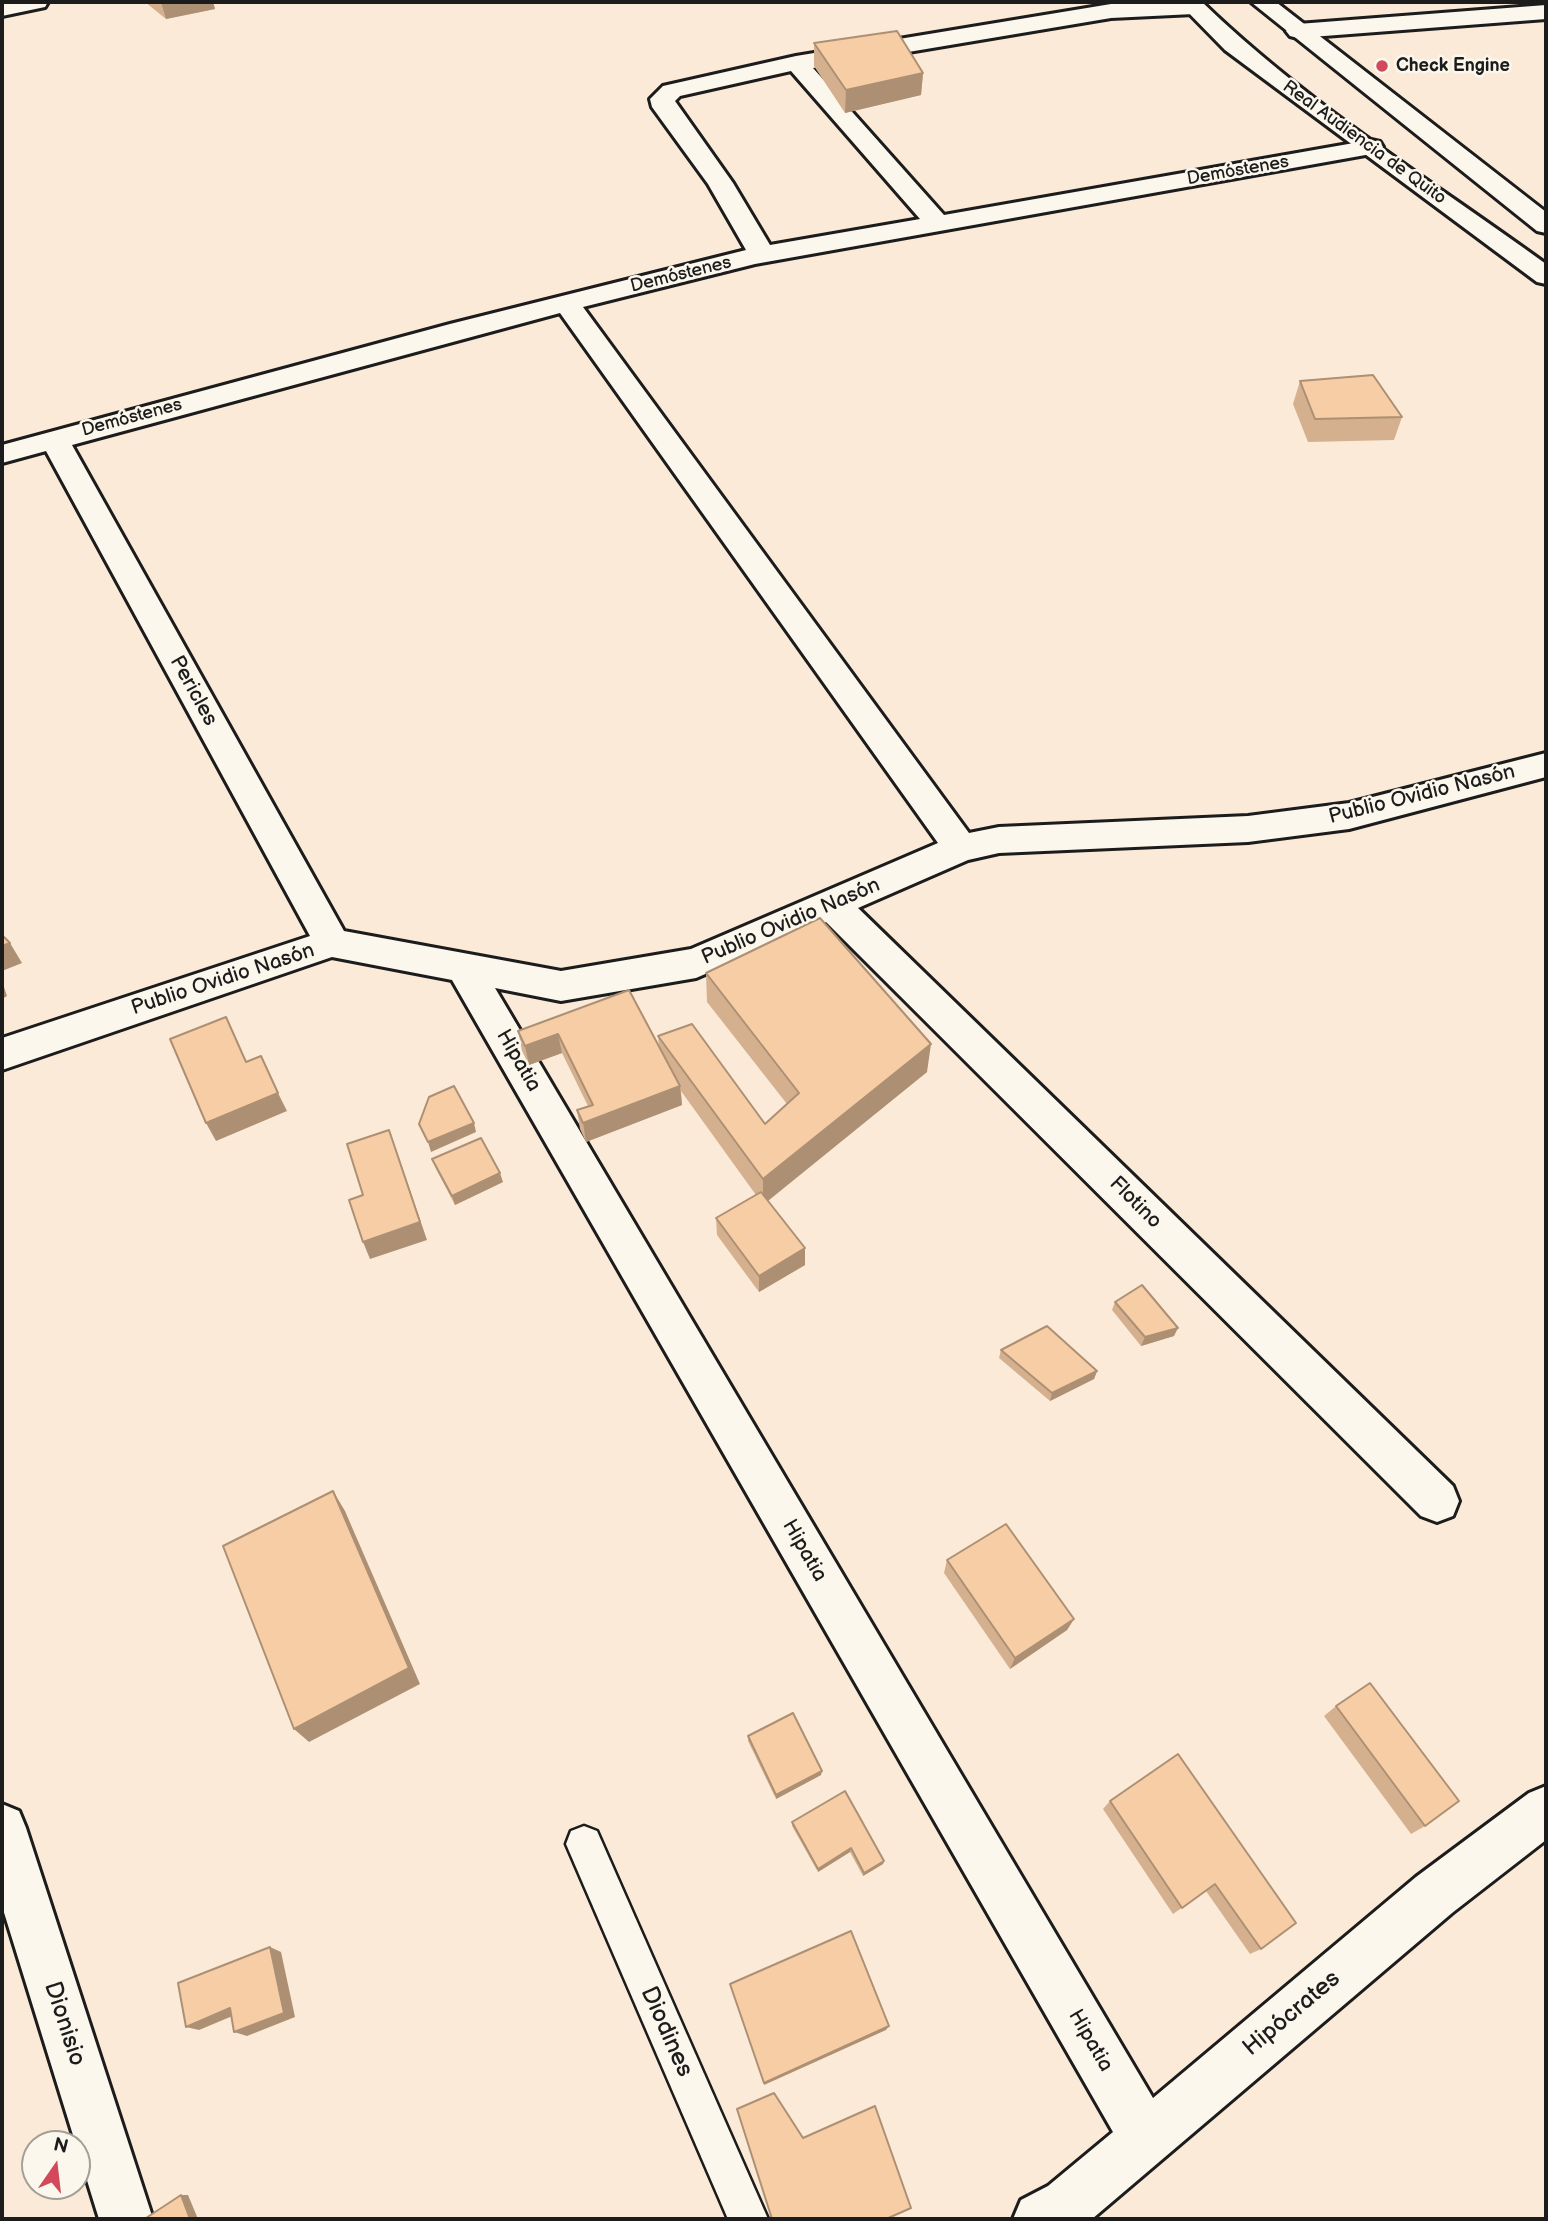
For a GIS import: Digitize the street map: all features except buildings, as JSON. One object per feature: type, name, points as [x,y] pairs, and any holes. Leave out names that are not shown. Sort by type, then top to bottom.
[{"type":"street","points":[[2,9],[37,2]]},
{"type":"street","points":[[1262,2],[1546,225]]},
{"type":"street","points":[[762,255],[720,183],[664,107],[662,99],[672,91],[796,63],[1111,12],[1191,4]]},
{"type":"street","name":"Real Audiencia de Quito","points":[[1191,4],[1233,45],[1546,276]]},
{"type":"street","points":[[1298,32],[1546,12]]},
{"type":"street","points":[[796,63],[938,224]]},
{"type":"street","name":"Demóstenes","points":[[2,454],[566,303],[762,255],[1371,147]]},
{"type":"street","points":[[566,303],[961,848]]},
{"type":"street","name":"Pericles","points":[[54,439],[332,943]]},
{"type":"street","name":"Publio Ovidio Nasón","points":[[2,1054],[332,943],[561,986],[696,963],[961,848],[999,840],[1248,830],[1349,816],[1546,765]]},
{"type":"street","name":"Flotino","points":[[832,905],[1437,1501]]},
{"type":"street","name":"Hipatia","points":[[463,966],[1145,2136]]},
{"type":"street","name":"Hipócrates","points":[[1040,2219],[1067,2205],[1145,2136],[1434,1895],[1546,1810]]},
{"type":"street","name":"Dionisio","points":[[2,1828],[126,2219]]},
{"type":"lane","name":"Diodines","points":[[584,1844],[748,2219]]},
{"type":"place","name":"Check Engine","points":[[1382,66]]}]
